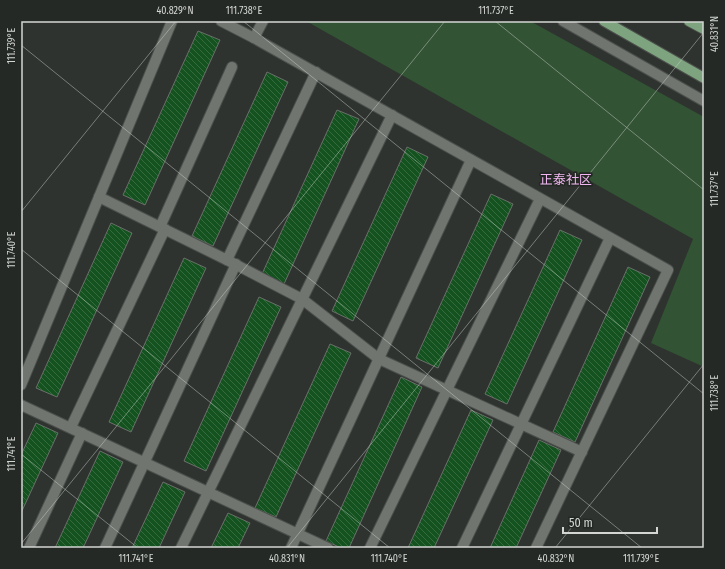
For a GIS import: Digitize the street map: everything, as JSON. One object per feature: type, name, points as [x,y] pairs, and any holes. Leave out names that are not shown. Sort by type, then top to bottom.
[{"type":"main road","points":[[604,21],[704,78]]},
{"type":"main road","points":[[689,21],[704,29]]},
{"type":"street","points":[[21,385],[172,21]]},
{"type":"street","points":[[221,21],[316,72],[668,270],[536,548]]},
{"type":"street","points":[[254,38],[263,21]]},
{"type":"street","points":[[563,21],[704,101]]},
{"type":"street","points":[[71,428],[162,228],[232,67]]},
{"type":"street","points":[[105,548],[316,72]]},
{"type":"street","points":[[181,548],[392,115]]},
{"type":"street","points":[[291,548],[471,160]]},
{"type":"street","points":[[99,197],[232,262],[302,299],[379,359],[582,452]]},
{"type":"street","points":[[370,548],[540,199]]},
{"type":"street","points":[[462,548],[610,238]]},
{"type":"street","points":[[21,405],[328,548]]},
{"type":"street","points":[[29,548],[82,433]]},
{"type":"green space","points":[[306,21],[530,21],[704,117],[704,367],[651,343],[693,239]]},
{"type":"building","points":[[198,31],[220,40],[145,205],[123,195]]},
{"type":"building","points":[[267,72],[288,82],[213,246],[192,236]]},
{"type":"building","points":[[337,110],[359,119],[284,284],[262,274]]},
{"type":"building","points":[[407,147],[428,157],[353,321],[332,311]]},
{"type":"building","points":[[491,194],[513,204],[438,368],[416,358]]},
{"type":"building","points":[[111,223],[132,233],[57,397],[36,388]]},
{"type":"building","points":[[560,230],[582,240],[507,404],[485,394]]},
{"type":"building","points":[[184,258],[206,268],[131,432],[109,422]]},
{"type":"building","points":[[628,267],[650,277],[575,442],[553,432]]},
{"type":"building","points":[[259,297],[281,307],[206,471],[184,461]]},
{"type":"building","points":[[330,344],[351,353],[276,517],[255,508]]},
{"type":"building","points":[[401,377],[422,387],[349,548],[341,548],[326,541]]},
{"type":"building","points":[[471,410],[493,420],[434,548],[408,548]]},
{"type":"building","points":[[36,423],[58,433],[21,513],[21,455]]},
{"type":"building","points":[[539,440],[561,450],[516,548],[490,548]]},
{"type":"building","points":[[100,451],[123,462],[83,548],[55,548]]},
{"type":"building","points":[[163,482],[185,492],[159,548],[132,548]]},
{"type":"building","points":[[228,513],[250,523],[238,548],[211,548]]},
{"type":"district","name":"正泰社区","points":[[566,179]]}]
